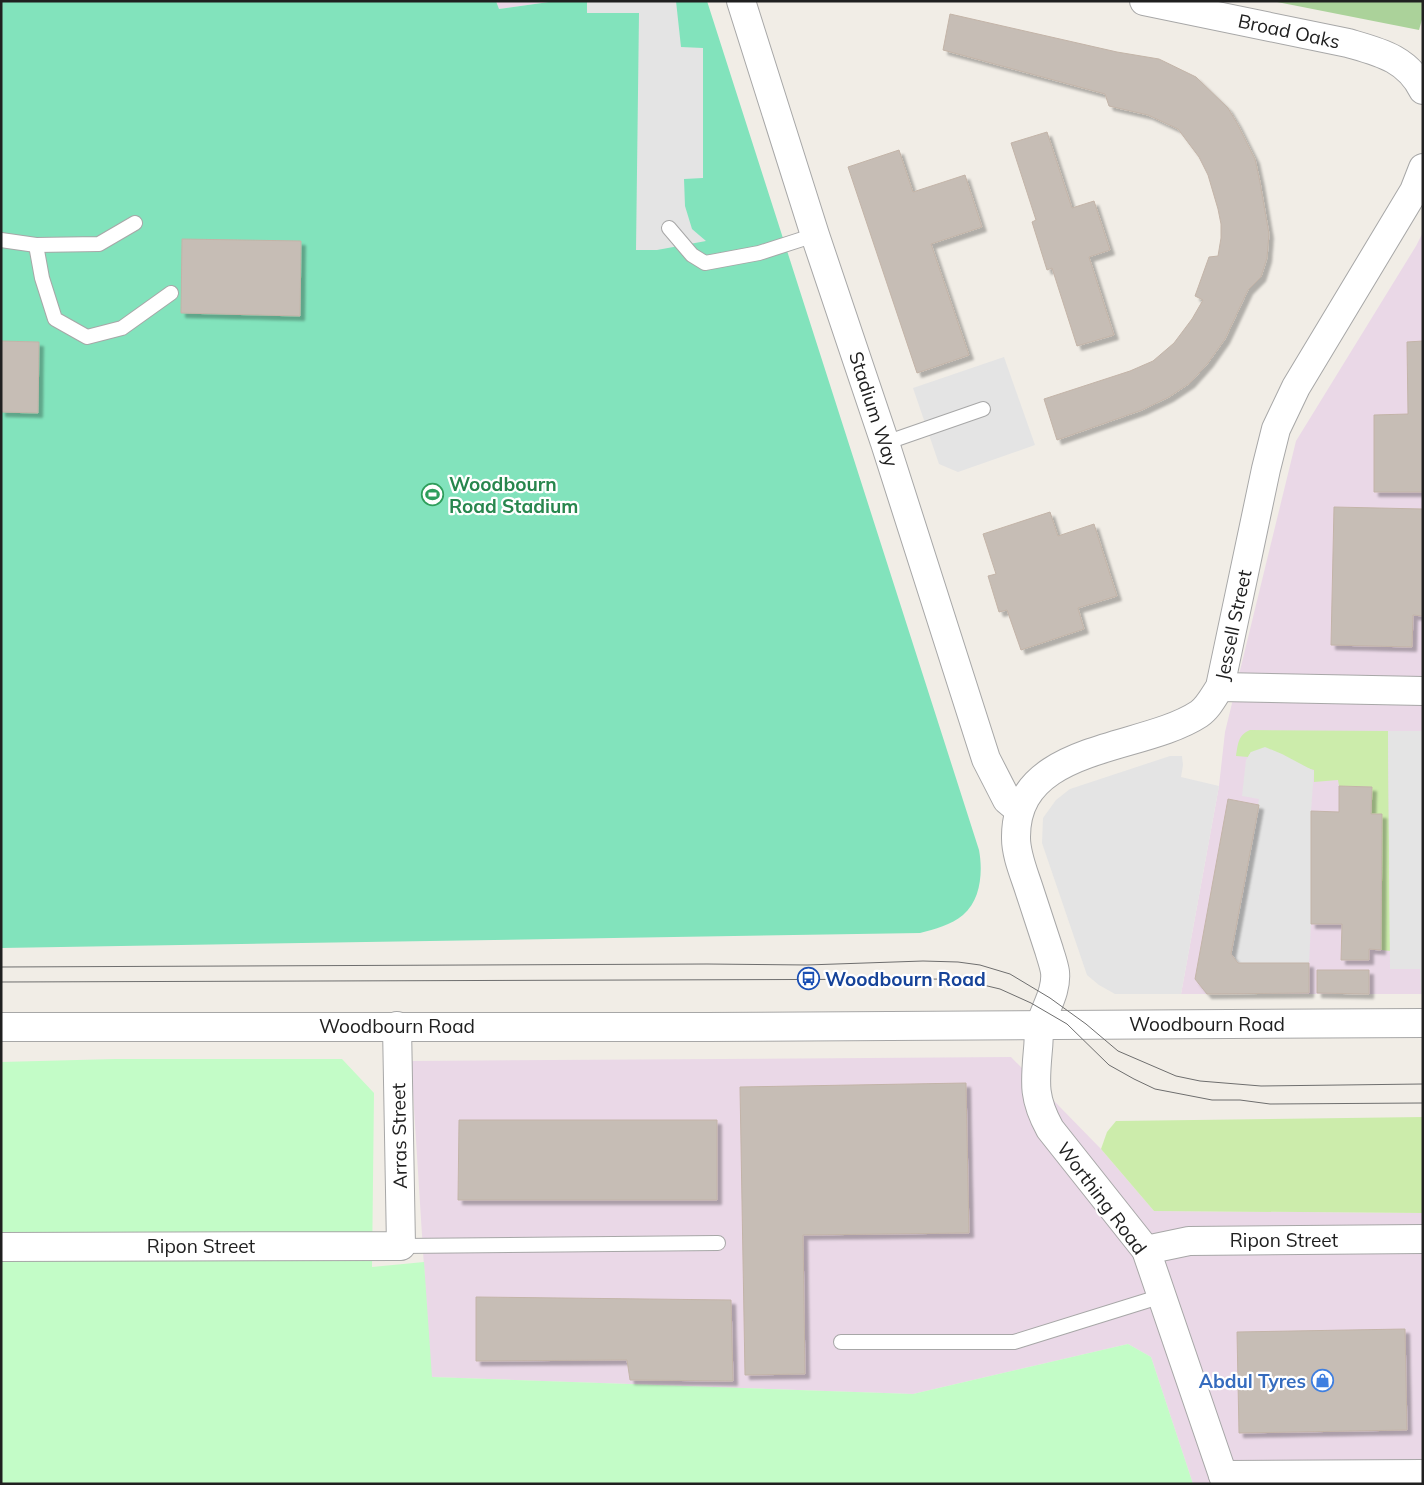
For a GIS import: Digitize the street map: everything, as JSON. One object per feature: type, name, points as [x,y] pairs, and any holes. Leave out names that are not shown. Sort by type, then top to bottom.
[{"type":"street","name":"Stadium Way","points":[[741,1],[815,235],[885,443],[986,759],[1007,800],[1019,810]]},
{"type":"street","name":"Broad Oaks","points":[[1144,1],[1379,52],[1402,63],[1423,90]]},
{"type":"street","name":"Jessell Street","points":[[1040,1024],[1053,990],[1055,973],[1042,926],[1020,863],[1016,838],[1019,810],[1028,794],[1046,774],[1070,760],[1172,726],[1200,713],[1220,687],[1276,429],[1296,387],[1414,191],[1423,168]]},
{"type":"street","points":[[1220,687],[1423,691]]},
{"type":"street","name":"Woodbourn Road","points":[[1,1027],[706,1027],[1423,1023]]},
{"type":"street","name":"Worthing Road","points":[[1040,1024],[1035,1086],[1042,1114],[1050,1129],[1146,1250],[1224,1479]]},
{"type":"street","name":"Arras Street","points":[[397,1026],[401,1246]]},
{"type":"street","name":"Ripon Street","points":[[1146,1250],[1198,1241],[1423,1239]]},
{"type":"street","name":"Ripon Street","points":[[1,1247],[401,1246]]},
{"type":"street","points":[[1224,1479],[1423,1474]]},
{"type":"lane","points":[[1,240],[36,245],[99,244],[135,223]]},
{"type":"lane","points":[[669,228],[692,255],[705,263],[759,253],[815,235]]},
{"type":"lane","points":[[36,245],[42,278],[55,319],[87,337],[122,328],[170,293]]},
{"type":"lane","points":[[885,443],[983,409]]},
{"type":"lane","points":[[401,1246],[718,1243]]},
{"type":"lane","points":[[841,1342],[1014,1342],[1162,1296]]},
{"type":"shaded area","points":[[496,1],[556,1],[499,9]]},
{"type":"shaded area","points":[[587,1],[676,1],[681,47],[703,48],[703,178],[684,179],[685,206],[692,229],[706,241],[657,250],[636,250],[639,13],[587,13]]},
{"type":"shaded area","points":[[1423,232],[1423,994],[1181,994],[1219,786],[1225,732],[1296,441]]},
{"type":"shaded area","points":[[1004,357],[1035,445],[958,472],[939,464],[913,388]]},
{"type":"shaded area","points":[[1388,731],[1423,731],[1423,994],[1421,994],[1420,969],[1390,969]]},
{"type":"shaded area","points":[[1265,747],[1314,771],[1311,811],[1309,963],[1238,963],[1231,954],[1259,799],[1242,796],[1246,760],[1251,752]]},
{"type":"shaded area","points":[[1170,756],[1182,756],[1181,777],[1219,786],[1181,994],[1115,994],[1099,985],[1087,975],[1042,843],[1043,818],[1056,800],[1070,789]]},
{"type":"shaded area","points":[[1011,1057],[1101,1149],[1154,1211],[1423,1213],[1423,1484],[1193,1484],[1151,1357],[1128,1344],[913,1394],[431,1377],[411,1061]]},
{"type":"green space","name":"Woodbourn Road Stadium","points":[[1,1],[496,1],[499,9],[556,1],[707,1],[979,850],[981,867],[979,885],[974,901],[969,909],[963,915],[943,926],[920,933],[1,948]]},
{"type":"green space","points":[[1272,1],[1423,1],[1423,16],[1419,30]]},
{"type":"green space","points":[[1250,730],[1388,731],[1390,951],[1381,950],[1371,814],[1372,787],[1339,786],[1338,780],[1314,782],[1314,770],[1251,752],[1248,757],[1236,756],[1241,737]]},
{"type":"green space","points":[[115,1059],[342,1059],[374,1093],[372,1267],[424,1262],[432,1377],[913,1394],[1128,1344],[1151,1357],[1193,1484],[1,1484],[1,1062]]},
{"type":"green space","points":[[1423,1117],[1423,1213],[1154,1211],[1101,1149],[1107,1132],[1116,1121]]},
{"type":"building","points":[[950,14],[1117,52],[1159,59],[1196,77],[1228,108],[1237,123],[1255,159],[1269,234],[1267,258],[1261,277],[1248,290],[1225,339],[1208,363],[1190,383],[1169,397],[1142,410],[1057,440],[1044,399],[1130,371],[1153,361],[1174,343],[1192,319],[1203,300],[1195,296],[1209,257],[1218,256],[1221,238],[1218,209],[1208,175],[1199,157],[1178,129],[1148,115],[1109,106],[1105,94],[943,50]]},
{"type":"building","points":[[1047,132],[1072,208],[1094,201],[1110,250],[1089,257],[1114,335],[1077,346],[1052,268],[1047,270],[1032,222],[1036,220],[1011,143]]},
{"type":"building","points":[[899,150],[913,192],[965,175],[982,227],[931,244],[969,355],[917,373],[848,167]]},
{"type":"building","points":[[182,239],[301,241],[300,316],[181,313]]},
{"type":"building","points":[[1,341],[39,342],[38,413],[1,412]]},
{"type":"building","points":[[1423,341],[1423,492],[1374,492],[1374,415],[1408,414],[1407,342]]},
{"type":"building","points":[[1334,507],[1423,509],[1423,616],[1413,615],[1412,647],[1331,645]]},
{"type":"building","points":[[1050,512],[1058,536],[1094,524],[1117,596],[1078,608],[1084,629],[1021,650],[1007,610],[999,612],[988,576],[996,574],[983,534]]},
{"type":"building","points":[[1339,786],[1372,787],[1371,814],[1382,814],[1381,950],[1369,949],[1369,960],[1341,960],[1342,924],[1311,924],[1311,811],[1339,812]]},
{"type":"building","points":[[1228,799],[1259,805],[1231,954],[1238,963],[1309,963],[1309,993],[1207,994],[1195,979]]},
{"type":"building","points":[[1317,970],[1369,970],[1369,994],[1317,993]]},
{"type":"building","points":[[966,1083],[969,1233],[803,1235],[805,1374],[745,1375],[740,1087]]},
{"type":"building","points":[[459,1120],[717,1120],[717,1200],[458,1200]]},
{"type":"building","points":[[476,1297],[731,1300],[733,1381],[630,1380],[627,1360],[476,1361]]},
{"type":"building","name":"Abdul Tyres","points":[[1405,1329],[1407,1430],[1239,1433],[1237,1332]]},
{"type":"tram line","points":[[1,967],[807,965],[923,961],[958,962],[980,965],[1010,974],[1050,998],[1086,1024],[1118,1051],[1176,1076],[1200,1081],[1261,1086],[1423,1084]]},
{"type":"tram line","points":[[1,982],[958,979],[1000,989],[1031,1003],[1067,1024],[1109,1065],[1155,1089],[1212,1100],[1240,1100],[1270,1104],[1423,1103]]},
{"type":"place","name":"Woodbourn Road Stadium","points":[[433,495]]},
{"type":"place","name":"Woodbourn Road","points":[[809,979]]},
{"type":"place","name":"Abdul Tyres","points":[[1322,1381]]}]
